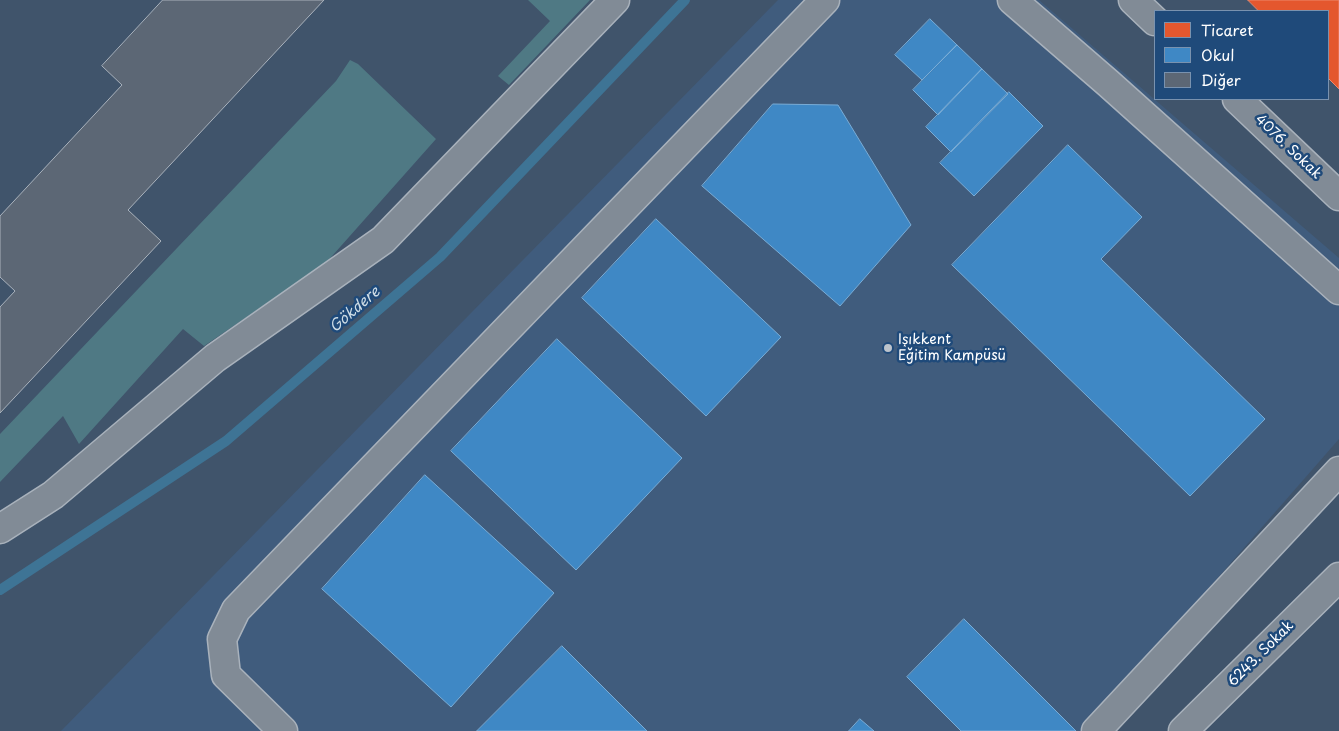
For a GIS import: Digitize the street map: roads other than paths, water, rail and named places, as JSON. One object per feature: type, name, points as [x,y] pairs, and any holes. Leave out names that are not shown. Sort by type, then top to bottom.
[{"type":"street","points":[[0,529],[53,495],[215,358],[384,240],[615,0]]},
{"type":"street","points":[[283,731],[226,675],[222,639],[236,610],[825,0]]},
{"type":"street","points":[[1012,0],[1115,89],[1339,290]]},
{"type":"street","points":[[1133,0],[1154,20]]},
{"type":"street","name":"4076. Sokak","points":[[1238,100],[1339,196]]},
{"type":"street","points":[[1096,731],[1339,471]]},
{"type":"street","name":"6243. Sokak","points":[[1184,731],[1339,577]]},
{"type":"waterway","name":"Gökdere","points":[[0,590],[226,441],[440,257],[685,0]]},
{"type":"place","name":"Işıkkent Eğitim Kampüsü","points":[[888,348]]}]
